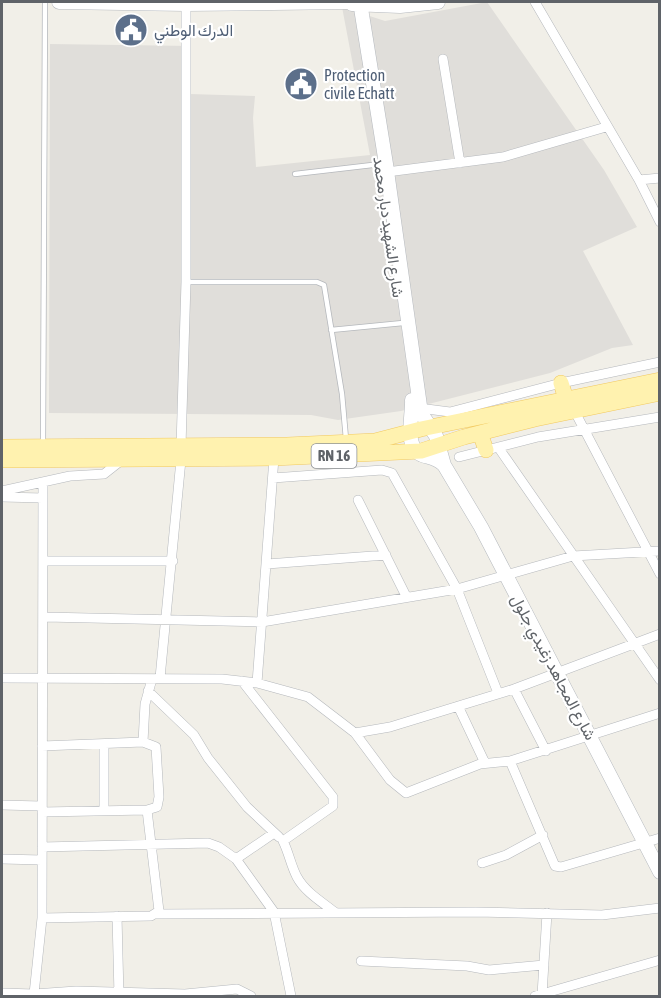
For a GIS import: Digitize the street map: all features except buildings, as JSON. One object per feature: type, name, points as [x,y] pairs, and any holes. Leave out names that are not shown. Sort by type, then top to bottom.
[{"type":"main road","name":"RN 16","points":[[2,447],[274,458],[416,451],[440,446],[570,405],[660,380]]},
{"type":"main road","points":[[561,383],[570,405]]},
{"type":"main road","name":"RN 16","points":[[2,460],[123,459],[181,453],[375,441],[496,407],[570,405],[660,393]]},
{"type":"main road","points":[[480,433],[492,448]]},
{"type":"street","points":[[59,2],[354,3],[382,6],[438,2]]},
{"type":"street","points":[[535,2],[639,180],[660,222]]},
{"type":"street","points":[[143,742],[148,691],[156,679],[173,561],[181,453],[186,282],[186,3]]},
{"type":"street","name":"شارع الشهيد دبار محمد","points":[[354,3],[364,27],[411,362],[413,416],[411,432],[412,444],[416,451]]},
{"type":"street","name":"شارع الشهيد دبار محمد","points":[[354,3],[384,168],[403,323],[419,408],[440,446]]},
{"type":"street","points":[[364,27],[373,12],[382,6]]},
{"type":"street","points":[[443,59],[460,163]]},
{"type":"street","points":[[384,168],[460,163],[502,157],[606,127]]},
{"type":"street","points":[[639,180],[660,178]]},
{"type":"street","points":[[419,408],[442,413],[496,407],[561,383],[660,362]]},
{"type":"street","points":[[570,405],[655,552],[660,574]]},
{"type":"street","points":[[459,457],[585,429],[660,417]]},
{"type":"street","name":"شارع المجاهد زغيدي جلول","points":[[440,446],[444,465],[505,575],[660,872]]},
{"type":"street","points":[[492,448],[573,556],[660,680]]},
{"type":"street","points":[[416,451],[438,459],[444,465]]},
{"type":"street","points":[[256,682],[274,458]]},
{"type":"street","points":[[2,491],[70,476],[104,474],[123,459]]},
{"type":"street","points":[[273,478],[389,471],[457,589],[498,693]]},
{"type":"street","points":[[40,994],[42,677],[45,617],[43,482]]},
{"type":"street","points":[[2,497],[43,498]]},
{"type":"street","points":[[358,500],[405,596]]},
{"type":"street","points":[[45,617],[262,622],[457,589],[573,556],[655,552]]},
{"type":"street","points":[[267,564],[386,555]]},
{"type":"street","points":[[44,561],[173,561]]},
{"type":"street","points":[[356,733],[390,727],[514,688],[660,634]]},
{"type":"street","points":[[2,678],[256,682],[308,697],[356,733],[390,780],[406,793],[485,763],[510,761],[546,751],[660,713]]},
{"type":"street","points":[[242,681],[335,802],[333,806],[283,841]]},
{"type":"street","points":[[514,688],[546,751]]},
{"type":"street","points":[[148,691],[194,735],[208,758],[247,807],[283,841],[293,859],[296,876],[309,892],[336,913]]},
{"type":"street","points":[[458,706],[485,763]]},
{"type":"street","points":[[2,805],[104,811],[147,810],[157,807],[156,747],[143,742],[42,746]]},
{"type":"street","points":[[104,744],[104,811]]},
{"type":"street","points":[[510,761],[555,866],[561,867],[660,838]]},
{"type":"street","points":[[147,810],[149,846],[159,911],[157,914]]},
{"type":"street","points":[[236,859],[274,833]]},
{"type":"street","points":[[482,863],[506,855],[543,835]]},
{"type":"street","points":[[42,847],[208,843],[219,847],[236,859],[274,912],[291,996]]},
{"type":"street","points":[[2,860],[42,860]]},
{"type":"street","points":[[42,918],[274,912],[602,915],[660,908]]},
{"type":"street","points":[[547,914],[544,965],[538,995],[660,960]]},
{"type":"street","points":[[117,916],[119,994]]},
{"type":"street","points":[[361,961],[467,966],[489,970],[544,965]]},
{"type":"street","points":[[2,993],[187,995],[237,989],[250,996]]},
{"type":"lane","points":[[43,448],[45,2]]},
{"type":"lane","points":[[295,174],[384,168]]},
{"type":"lane","points":[[186,282],[321,282],[326,291],[342,394],[346,443]]},
{"type":"lane","points":[[331,330],[403,323]]},
{"type":"shaded area","points":[[487,2],[604,170],[637,227],[583,251],[633,345],[612,348],[550,373],[401,411],[338,420],[311,415],[49,413],[50,44],[191,46],[190,94],[255,96],[253,118],[256,167],[370,155],[342,7],[385,21]]},
{"type":"place","name":"الدرك الوطني","points":[[131,30]]},
{"type":"place","name":"Protection civile Echatt","points":[[301,84]]}]
